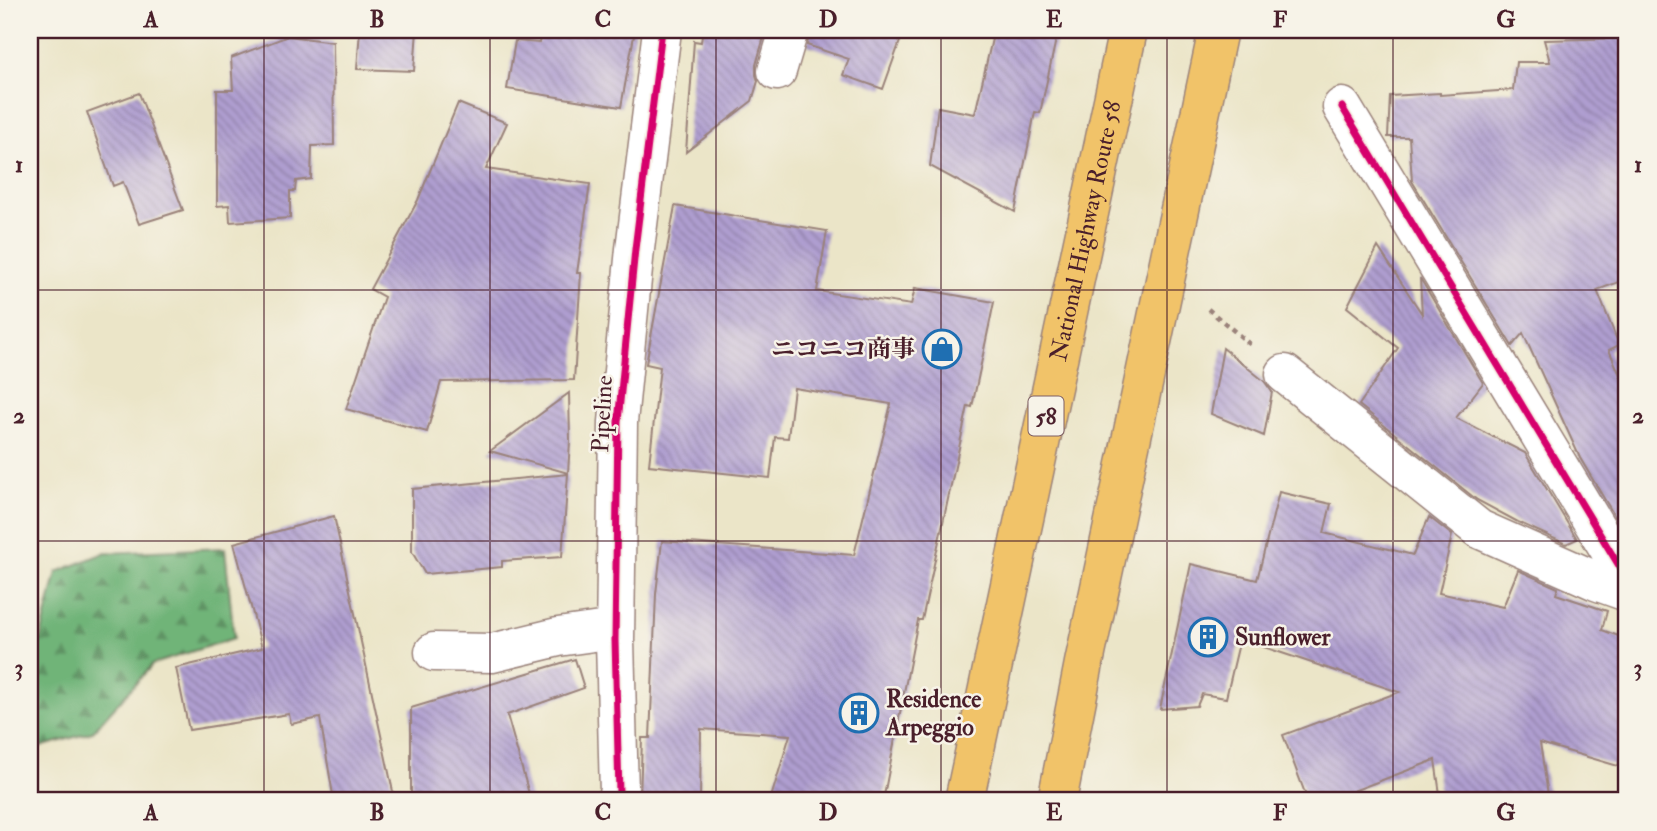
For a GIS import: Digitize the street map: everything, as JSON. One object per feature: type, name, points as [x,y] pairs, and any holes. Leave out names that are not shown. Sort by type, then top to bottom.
[{"type":"highway","name":"National Highway Route 58","points":[[964,801],[1128,30]]},
{"type":"highway","points":[[1057,801],[1086,649],[1218,30]]},
{"type":"street","name":"Pipeline","points":[[615,801],[619,793],[615,629],[618,422],[635,249],[662,30]]},
{"type":"street","points":[[777,71],[789,30]]},
{"type":"street","points":[[1342,107],[1627,579]]},
{"type":"street","points":[[1284,374],[1479,529],[1596,582],[1627,592]]},
{"type":"street","points":[[434,652],[492,653],[558,637],[615,629]]},
{"type":"path","points":[[1208,309],[1284,374]]},
{"type":"green space","points":[[225,548],[234,638],[153,664],[92,732],[30,750],[30,662],[35,661],[57,572],[104,553]]},
{"type":"building","points":[[360,30],[417,30],[414,71],[357,69]]},
{"type":"building","points":[[542,30],[635,30],[621,107],[507,89],[515,41],[539,43]]},
{"type":"building","points":[[703,30],[766,30],[756,65],[758,81],[752,101],[686,152],[694,41],[701,42]]},
{"type":"building","points":[[810,30],[904,30],[883,89],[843,75],[849,59],[807,45]]},
{"type":"building","points":[[994,30],[1058,30],[1040,113],[1035,112],[1015,212],[930,166],[938,107],[975,114]]},
{"type":"building","points":[[288,36],[333,42],[334,145],[312,146],[311,179],[296,181],[295,191],[290,191],[290,218],[230,222],[229,205],[217,206],[217,90],[233,90],[231,58]]},
{"type":"building","points":[[1627,38],[1627,279],[1597,290],[1619,345],[1609,350],[1627,391],[1627,537],[1580,458],[1523,333],[1512,346],[1412,181],[1409,137],[1388,137],[1390,96],[1513,90],[1516,62],[1550,62],[1544,40]]},
{"type":"building","points":[[139,93],[183,210],[139,224],[123,182],[113,186],[87,112]]},
{"type":"building","points":[[458,103],[507,123],[486,169],[590,184],[577,273],[581,273],[574,380],[441,382],[427,432],[346,409],[384,297],[370,289],[418,200]]},
{"type":"building","points":[[675,206],[827,231],[817,291],[911,305],[915,288],[994,302],[972,407],[968,406],[922,620],[918,620],[883,801],[770,801],[790,735],[701,729],[700,801],[640,801],[642,738],[650,738],[656,594],[662,541],[854,555],[891,404],[794,388],[788,438],[775,437],[770,478],[649,465],[660,367],[646,364]]},
{"type":"building","points":[[1378,247],[1422,314],[1420,278],[1483,383],[1456,418],[1525,453],[1577,539],[1566,544],[1477,500],[1359,405],[1398,348],[1347,307]]},
{"type":"building","points":[[1223,348],[1264,381],[1272,392],[1264,436],[1211,414]]},
{"type":"building","points":[[569,393],[568,473],[490,451]]},
{"type":"building","points":[[568,474],[562,557],[502,561],[502,567],[425,574],[412,552],[412,489]]},
{"type":"building","points":[[1279,492],[1331,504],[1324,533],[1413,555],[1429,517],[1452,535],[1439,593],[1503,607],[1518,570],[1558,588],[1556,594],[1607,611],[1602,630],[1627,639],[1627,742],[1618,766],[1540,743],[1549,801],[1441,801],[1435,760],[1327,801],[1308,801],[1283,735],[1399,692],[1240,639],[1226,698],[1202,694],[1197,706],[1160,709],[1191,564],[1257,580]]},
{"type":"building","points":[[334,516],[395,801],[334,801],[320,718],[291,724],[289,714],[189,730],[176,668],[262,648],[234,543]]},
{"type":"building","points":[[575,659],[584,688],[507,715],[531,801],[411,801],[411,708]]},
{"type":"cycle path","points":[[615,801],[619,793],[615,640],[618,422],[635,249],[662,30]]},
{"type":"cycle path","points":[[1342,107],[1627,579]]},
{"type":"place","name":"ニコニコ商事","points":[[942,349]]},
{"type":"place","name":"Sunflower","points":[[1208,637]]},
{"type":"place","name":"Residence Arpeggio","points":[[859,713]]}]
